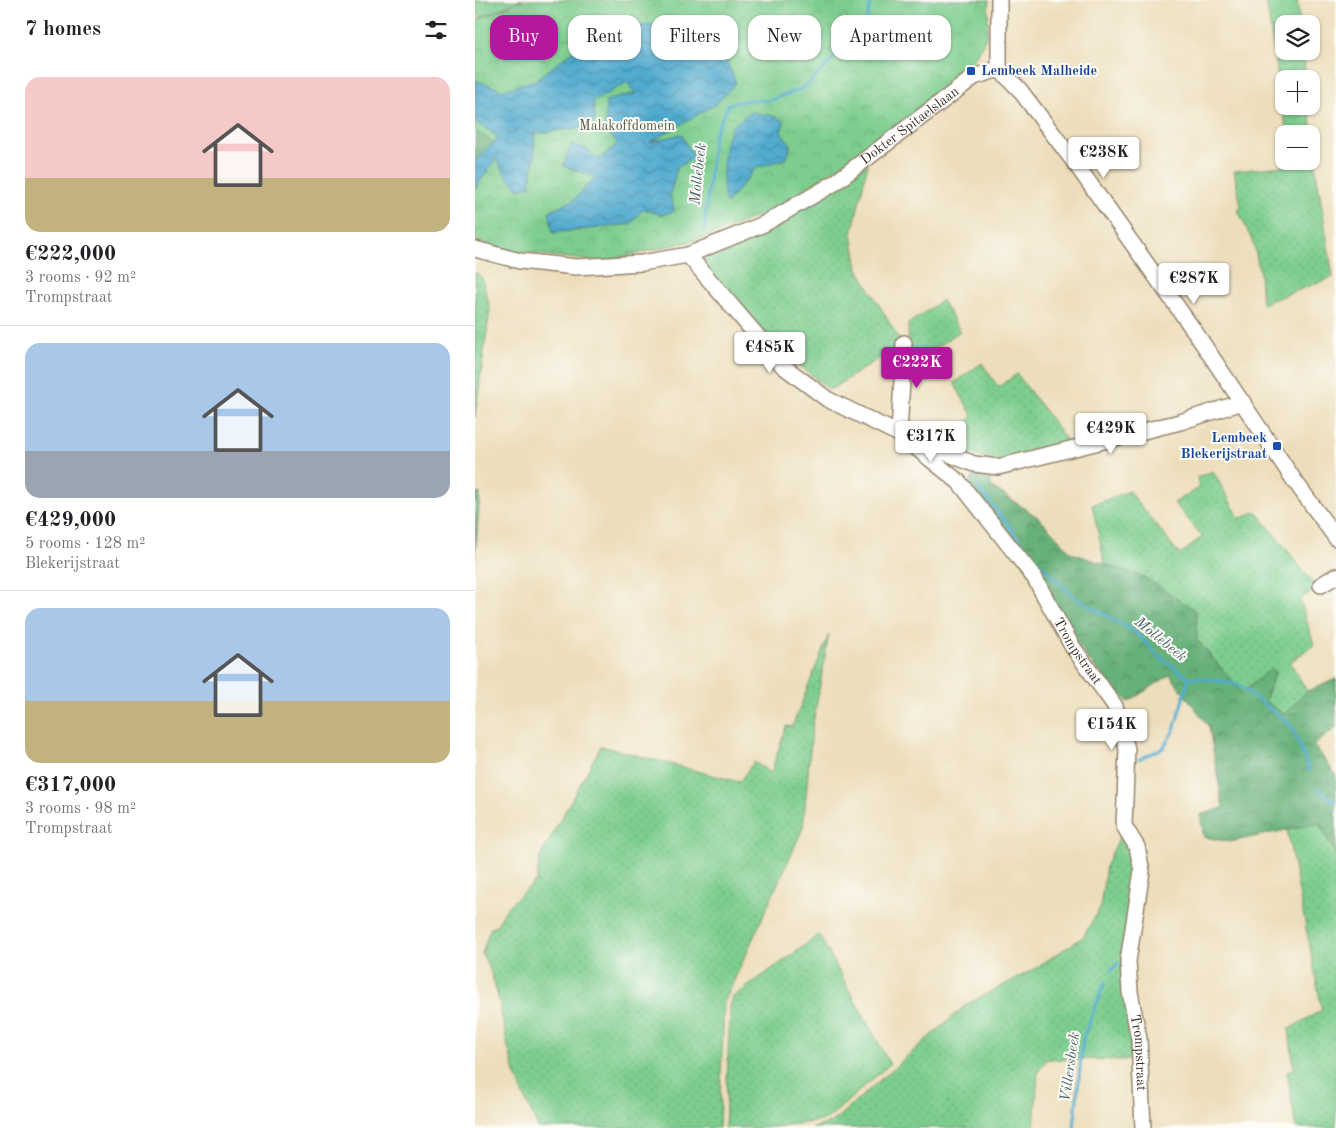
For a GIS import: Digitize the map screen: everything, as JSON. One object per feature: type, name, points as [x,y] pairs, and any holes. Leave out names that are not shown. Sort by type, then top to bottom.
[{"type":"street","points":[[999,0],[999,69],[1010,80],[1075,163],[1336,538]]},
{"type":"street","name":"Dokter Spitaelslaan","points":[[475,249],[520,260],[576,267],[642,263],[688,255],[789,211],[833,184],[974,77],[999,69]]},
{"type":"street","points":[[688,255],[783,366],[827,399],[899,434],[974,464],[998,467],[1180,422],[1243,402]]},
{"type":"street","points":[[899,434],[904,343]]},
{"type":"street","name":"Trompstraat","points":[[899,434],[959,482],[1034,577],[1072,646],[1115,706],[1127,749],[1125,826],[1137,847],[1142,872],[1128,961],[1130,992],[1139,1040],[1143,1128]]},
{"type":"street","points":[[959,482],[963,470],[974,464]]},
{"type":"street","points":[[1321,585],[1336,576]]},
{"type":"green space","points":[[475,0],[522,0],[480,18],[475,7]]},
{"type":"green space","name":"Malakoffdomein","points":[[522,0],[989,0],[987,36],[967,73],[879,139],[775,209],[704,238],[601,262],[503,250],[475,240],[475,179],[502,147],[475,131],[475,21]]},
{"type":"green space","points":[[1266,0],[1297,0],[1299,15],[1275,15],[1275,57]]},
{"type":"green space","points":[[1275,60],[1304,60],[1305,70],[1277,70]]},
{"type":"green space","points":[[1284,115],[1310,115],[1311,125],[1286,125]]},
{"type":"green space","points":[[475,122],[499,137],[475,161]]},
{"type":"green space","points":[[868,164],[852,234],[858,269],[899,339],[900,361],[889,352],[830,390],[763,331],[703,264],[704,258]]},
{"type":"green space","points":[[1275,167],[1275,170],[1316,170],[1333,277],[1262,304],[1260,274],[1254,245],[1238,210],[1241,206],[1234,171]]},
{"type":"green space","points":[[475,272],[482,278],[490,309],[475,417]]},
{"type":"green space","points":[[942,300],[960,331],[909,367],[908,324]]},
{"type":"green space","points":[[982,363],[998,387],[1017,374],[1068,442],[998,461],[961,452],[961,426],[973,417],[954,383]]},
{"type":"green space","points":[[1213,471],[1240,519],[1256,511],[1318,589],[1300,599],[1314,645],[1290,662],[1307,691],[1284,714],[1265,701],[1275,672],[1242,693],[1144,577],[1105,565],[1092,505],[1129,491],[1180,555],[1202,536],[1174,503],[1199,488],[1197,477]]},
{"type":"green space","points":[[984,472],[990,475],[991,486],[1039,518],[1072,553],[1144,577],[1196,611],[1197,640],[1242,693],[1270,669],[1275,672],[1265,701],[1284,714],[1307,691],[1336,679],[1336,728],[1314,745],[1336,775],[1336,855],[1319,823],[1230,842],[1204,837],[1200,815],[1223,808],[1209,727],[1170,675],[1128,702],[1090,662],[969,484],[973,476]]},
{"type":"green space","points":[[480,493],[475,559],[475,494]]},
{"type":"green space","points":[[829,634],[812,729],[803,828],[724,1003],[719,1128],[538,1128],[515,1071],[496,989],[482,954],[490,929],[497,925],[508,906],[536,881],[540,857],[601,746],[739,782],[754,762],[771,773],[786,726],[792,727]]},
{"type":"green space","points":[[1319,823],[1336,855],[1336,1128],[1296,1128],[1287,1071],[1294,1069],[1289,1029],[1322,1010],[1287,830]]},
{"type":"green space","points":[[1120,836],[1131,850],[1137,869],[1124,941],[1123,982],[1130,1022],[1132,1060],[1047,1059],[1038,1072],[1034,1128],[812,1128],[831,1123],[967,1004],[1031,971],[1083,937],[1100,908],[1106,865]]},
{"type":"green space","points":[[819,935],[890,1064],[826,1120],[766,1128],[725,1128],[730,1006],[733,997]]},
{"type":"water","points":[[651,25],[651,60],[726,60],[736,83],[716,104],[650,142],[681,134],[694,157],[677,168],[670,196],[675,211],[662,215],[643,209],[631,224],[553,233],[549,211],[574,200],[595,177],[563,166],[572,143],[588,150],[598,160],[618,143],[605,131],[606,101],[635,93],[627,82],[593,102],[595,120],[585,127],[534,134],[535,155],[530,186],[519,189],[507,177],[496,159],[475,189],[475,161],[499,137],[475,122],[475,80],[503,90],[536,80],[568,55],[568,60],[641,60],[641,26]]},
{"type":"water","points":[[751,112],[774,116],[784,121],[781,133],[791,144],[787,158],[756,168],[726,204],[723,187],[723,167],[727,137],[734,125]]},
{"type":"waterway","name":"Mollebeek","points":[[704,231],[714,135],[729,104],[749,100],[769,101],[806,87],[866,24],[871,0]]},
{"type":"waterway","name":"Mollebeek","points":[[977,486],[1035,559],[1074,597],[1135,632],[1160,657],[1189,678],[1209,679],[1239,685],[1291,725],[1310,771]]},
{"type":"waterway","name":"Villersbeek","points":[[1139,759],[1163,748],[1174,730],[1189,678]]},
{"type":"waterway","name":"Mollebeek","points":[[1317,789],[1336,802]]},
{"type":"waterway","name":"Villersbeek","points":[[1111,971],[1118,963]]},
{"type":"waterway","name":"Villersbeek","points":[[1074,1128],[1083,1038],[1105,982]]},
{"type":"place","name":"Lembeek Malheide","points":[[971,71]]},
{"type":"place","name":"Lembeek Blekerijstraat","points":[[1277,446]]}]
